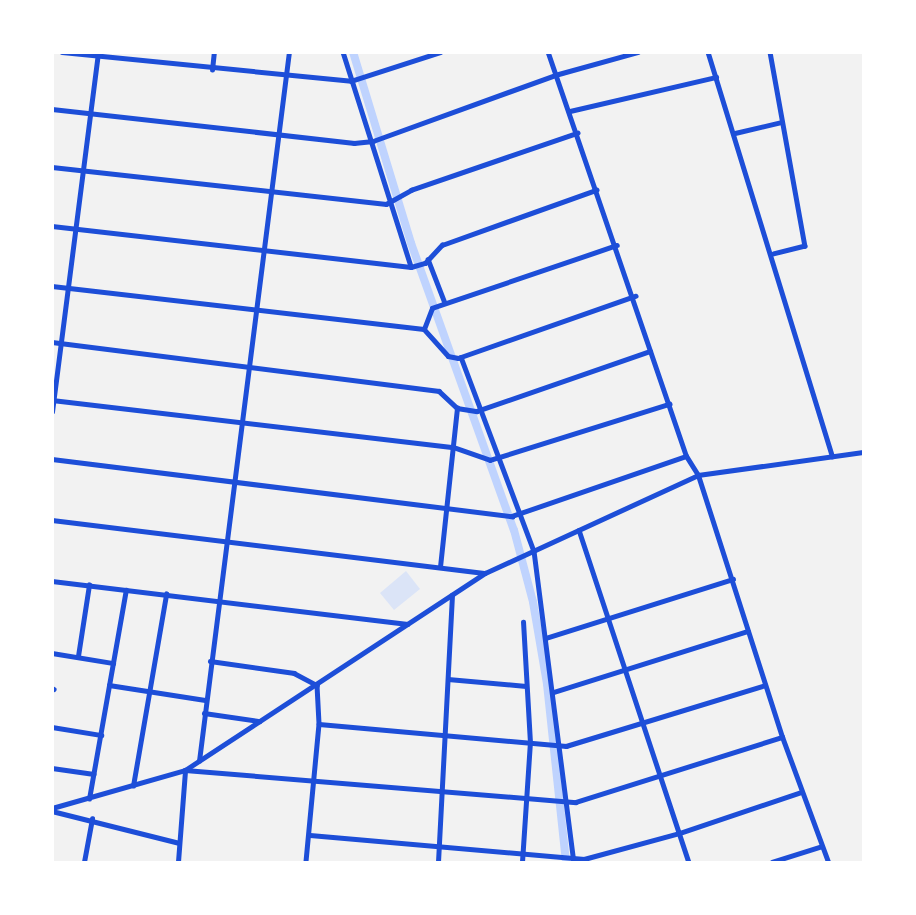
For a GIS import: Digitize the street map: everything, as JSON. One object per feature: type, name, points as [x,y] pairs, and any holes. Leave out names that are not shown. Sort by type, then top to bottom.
[{"type":"street","points":[[62,52],[285,78],[351,81],[440,52]]},
{"type":"street","points":[[212,70],[214,52]]},
{"type":"street","points":[[199,761],[232,481],[289,52]]},
{"type":"street","points":[[343,52],[351,81],[375,140],[413,267]]},
{"type":"street","points":[[548,52],[635,296],[686,456],[698,475],[782,737],[828,863]]},
{"type":"street","points":[[52,109],[277,135],[375,140],[555,75],[638,52]]},
{"type":"street","points":[[708,52],[774,254],[832,456]]},
{"type":"street","points":[[770,52],[805,246],[774,254]]},
{"type":"street","points":[[52,412],[98,55]]},
{"type":"street","points":[[570,111],[716,77]]},
{"type":"street","points":[[735,133],[782,122]]},
{"type":"street","points":[[52,167],[270,193],[394,201],[411,190],[578,133]]},
{"type":"street","points":[[52,226],[413,267],[426,261],[442,245],[597,190]]},
{"type":"street","points":[[424,329],[432,308],[617,245]]},
{"type":"street","points":[[426,261],[444,304]]},
{"type":"street","points":[[52,286],[424,329],[448,356],[459,358],[635,296]]},
{"type":"street","points":[[52,342],[439,391],[457,408],[468,411],[479,411],[651,351]]},
{"type":"street","points":[[459,358],[515,516],[531,552],[554,692],[557,746],[573,860]]},
{"type":"street","points":[[53,400],[453,447],[489,460],[670,403]]},
{"type":"street","points":[[440,568],[457,408]]},
{"type":"street","points":[[52,809],[186,770],[485,573],[698,475],[863,452]]},
{"type":"street","points":[[52,459],[515,516],[686,456]]},
{"type":"street","points":[[52,520],[485,573]]},
{"type":"street","points":[[579,530],[689,863]]},
{"type":"street","points":[[546,638],[733,579]]},
{"type":"street","points":[[52,581],[407,624]]},
{"type":"street","points":[[78,656],[89,585]]},
{"type":"street","points":[[89,800],[125,590]]},
{"type":"street","points":[[133,787],[166,594]]},
{"type":"street","points":[[438,863],[452,595]]},
{"type":"street","points":[[522,863],[530,743],[523,622]]},
{"type":"street","points":[[554,692],[748,631]]},
{"type":"street","points":[[52,653],[113,663]]},
{"type":"street","points":[[210,661],[294,673],[317,685]]},
{"type":"street","points":[[448,679],[526,686]]},
{"type":"street","points":[[109,685],[206,700]]},
{"type":"street","points":[[306,863],[319,724],[317,685]]},
{"type":"street","points":[[319,724],[446,733],[557,746],[644,725],[765,685]]},
{"type":"street","points":[[204,713],[262,722]]},
{"type":"street","points":[[52,727],[101,735]]},
{"type":"street","points":[[186,770],[586,801],[782,737]]},
{"type":"street","points":[[52,768],[94,774]]},
{"type":"street","points":[[178,863],[186,770]]},
{"type":"street","points":[[310,835],[439,844],[573,860],[680,833],[801,792]]},
{"type":"street","points":[[52,809],[179,843]]},
{"type":"street","points":[[84,863],[92,819]]},
{"type":"street","points":[[772,863],[822,846]]},
{"type":"shaded area","points":[[406,571],[420,589],[394,610],[380,593]]},
{"type":"waterway","points":[[353,52],[411,243],[514,530],[533,602],[547,684],[566,862]]}]
